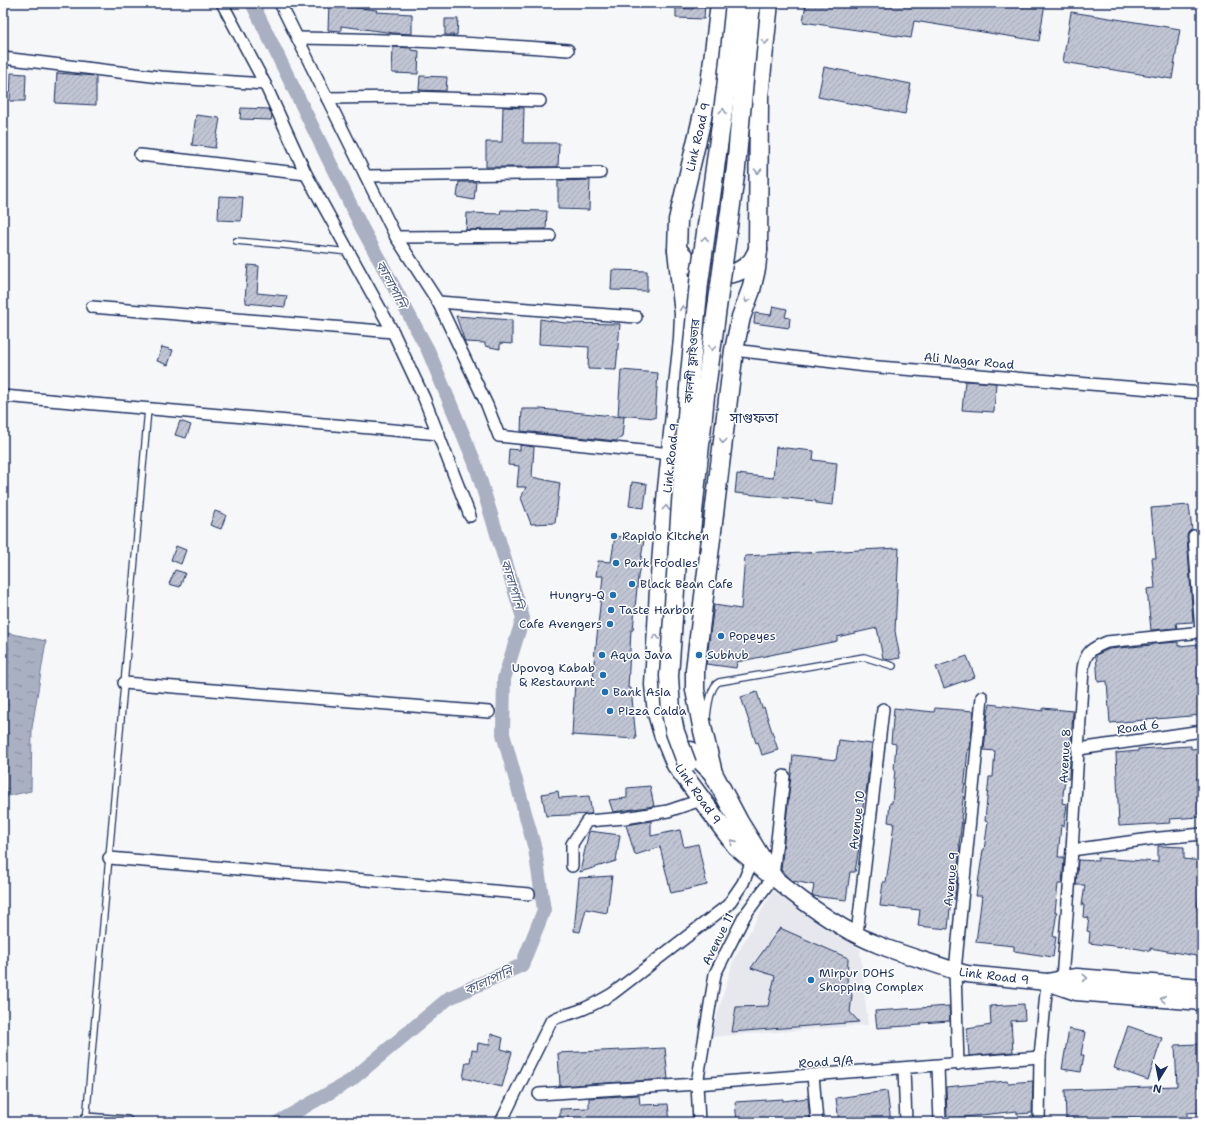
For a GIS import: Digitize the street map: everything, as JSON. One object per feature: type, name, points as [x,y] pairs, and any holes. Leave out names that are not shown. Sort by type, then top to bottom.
[{"type":"main road","name":"Link Road 9","points":[[720,3],[710,84],[678,220],[677,250],[684,314],[683,339],[659,589],[654,686],[657,713],[663,734],[676,765],[736,846],[752,861],[801,900],[832,920],[878,945],[967,974],[1054,980],[1077,977],[1202,987]]},
{"type":"main road","name":"কালশী ফ্লাইওভার","points":[[698,795],[689,758],[675,732],[671,712],[668,676],[698,290],[725,97],[735,3]]},
{"type":"main road","points":[[713,773],[689,758],[681,721],[677,665],[706,396],[736,168],[751,3]]},
{"type":"main road","name":"Link Road 9","points":[[769,3],[759,96],[758,250],[756,269],[751,290],[741,317],[734,350],[695,670],[695,690],[713,773],[739,822],[773,877]]},
{"type":"main road","points":[[677,250],[690,262],[703,270],[726,274],[733,273],[744,268],[752,261],[758,250]]},
{"type":"main road","name":"Link Road 9","points":[[1054,980],[1076,992],[1202,1002]]},
{"type":"street","points":[[222,3],[265,84],[306,174],[393,332],[439,434],[470,516]]},
{"type":"street","points":[[280,3],[396,237],[438,302],[499,436],[671,454]]},
{"type":"street","points":[[298,38],[377,39],[487,44],[568,50]]},
{"type":"street","points":[[3,58],[160,77],[265,84]]},
{"type":"street","points":[[327,98],[410,97],[540,101]]},
{"type":"street","points":[[140,155],[306,174]]},
{"type":"street","points":[[366,176],[600,173]]},
{"type":"street","points":[[396,237],[550,236]]},
{"type":"street","points":[[438,302],[636,317]]},
{"type":"street","points":[[92,307],[393,332]]},
{"type":"street","name":"Ali Nagar Road","points":[[734,350],[866,366],[1202,393]]},
{"type":"street","points":[[3,396],[83,402],[148,410],[439,434]]},
{"type":"street","points":[[1194,536],[1202,632]]},
{"type":"street","name":"Avenue 8","points":[[1054,980],[1072,850],[1085,657],[1096,646],[1107,642],[1202,632]]},
{"type":"street","points":[[124,683],[490,712]]},
{"type":"street","name":"Avenue 9","points":[[958,1064],[955,971],[982,697]]},
{"type":"street","name":"Avenue 10","points":[[857,934],[883,709]]},
{"type":"street","name":"Road 6","points":[[1079,748],[1202,731]]},
{"type":"street","points":[[773,877],[784,776]]},
{"type":"street","points":[[572,866],[572,844],[587,821],[626,818],[668,812],[698,795]]},
{"type":"street","points":[[1072,850],[1202,834]]},
{"type":"street","points":[[109,858],[529,894]]},
{"type":"street","points":[[501,1122],[551,1020],[559,1015],[574,1013],[592,1006],[612,994],[728,905],[743,884],[752,861]]},
{"type":"street","name":"Avenue 11","points":[[699,1122],[697,1084],[715,974],[745,915],[773,877]]},
{"type":"street","points":[[1039,1122],[1040,1057],[1054,980]]},
{"type":"street","name":"Road 9/A","points":[[539,1094],[813,1076],[1040,1057]]},
{"type":"street","points":[[938,1066],[940,1122]]},
{"type":"street","points":[[904,1069],[906,1122]]},
{"type":"street","points":[[813,1076],[817,1122]]},
{"type":"street","points":[[86,1120],[127,1122]]},
{"type":"lane","points":[[236,241],[349,252]]},
{"type":"lane","points":[[86,1120],[148,410]]},
{"type":"lane","points":[[703,731],[713,688],[716,683],[864,657],[893,666]]},
{"type":"shaded area","points":[[773,891],[860,949],[868,1025],[711,1037],[733,961]]},
{"type":"water","points":[[3,632],[46,641],[32,728],[31,791],[3,797]]},
{"type":"building","points":[[329,3],[341,3],[341,6],[377,10],[376,12],[412,14],[412,34],[341,26],[341,31],[328,30]]},
{"type":"building","points":[[694,3],[705,3],[704,19],[676,18],[676,8],[693,9]]},
{"type":"building","points":[[806,3],[1045,3],[1039,41],[914,21],[911,38],[803,22]]},
{"type":"building","points":[[1071,12],[1180,29],[1172,79],[1063,62]]},
{"type":"building","points":[[445,19],[458,19],[457,35],[445,35]]},
{"type":"building","points":[[393,47],[411,48],[411,50],[419,51],[418,74],[392,73]]},
{"type":"building","points":[[824,67],[911,84],[905,114],[818,97]]},
{"type":"building","points":[[11,73],[26,74],[25,101],[10,101]]},
{"type":"building","points":[[57,73],[96,76],[96,105],[55,103]]},
{"type":"building","points":[[420,76],[447,77],[446,91],[419,90]]},
{"type":"building","points":[[503,107],[524,108],[523,143],[559,143],[558,167],[486,167],[486,142],[502,142]]},
{"type":"building","points":[[241,108],[269,109],[272,116],[271,120],[240,119]]},
{"type":"building","points":[[196,115],[220,118],[215,148],[192,145]]},
{"type":"building","points":[[590,180],[589,210],[558,209],[558,181]]},
{"type":"building","points":[[459,182],[476,182],[474,200],[457,197]]},
{"type":"building","points":[[219,196],[243,197],[241,221],[218,220]]},
{"type":"building","points":[[501,210],[547,211],[546,229],[466,230],[467,213],[500,214]]},
{"type":"building","points":[[248,265],[259,266],[257,293],[287,296],[285,307],[246,303],[245,299]]},
{"type":"building","points":[[612,270],[647,271],[647,291],[611,290]]},
{"type":"building","points":[[773,306],[787,309],[785,317],[790,318],[789,328],[754,323],[755,313],[771,315]]},
{"type":"building","points":[[456,316],[512,320],[512,344],[500,343],[500,349],[485,346],[485,343],[465,342]]},
{"type":"building","points":[[540,319],[565,323],[620,324],[616,370],[588,369],[589,347],[539,344]]},
{"type":"building","points":[[162,347],[173,350],[168,365],[157,361]]},
{"type":"building","points":[[621,370],[658,373],[655,418],[618,415]]},
{"type":"building","points":[[965,381],[996,383],[994,412],[962,410]]},
{"type":"building","points":[[522,409],[541,409],[624,417],[622,437],[616,441],[521,431]]},
{"type":"building","points":[[180,421],[191,425],[186,438],[175,435]]},
{"type":"building","points":[[520,445],[534,447],[532,477],[560,483],[555,523],[531,524],[521,498],[526,487],[517,487],[519,466],[508,465],[509,449],[520,450]]},
{"type":"building","points":[[776,447],[814,451],[813,460],[837,463],[833,505],[816,503],[816,501],[735,493],[737,474],[773,478]]},
{"type":"building","points":[[632,482],[647,484],[644,508],[629,506]]},
{"type":"building","points":[[1189,505],[1192,530],[1188,533],[1187,537],[1193,622],[1176,623],[1177,628],[1151,630],[1147,589],[1155,588],[1152,558],[1156,558],[1151,508]]},
{"type":"building","points":[[215,511],[226,515],[221,529],[210,525]]},
{"type":"building","points":[[615,536],[644,540],[638,577],[633,630],[631,630],[628,688],[631,688],[636,739],[572,735],[575,681],[593,684],[595,646],[603,576],[596,576],[598,561],[611,562]]},
{"type":"building","points":[[176,546],[186,550],[181,564],[171,560]]},
{"type":"building","points":[[899,548],[895,631],[900,658],[889,660],[883,658],[877,628],[837,637],[837,641],[737,662],[736,668],[706,664],[714,605],[741,609],[745,556]]},
{"type":"building","points":[[175,570],[185,573],[180,587],[169,584]]},
{"type":"building","points":[[1178,642],[1178,646],[1200,644],[1202,668],[1202,675],[1200,675],[1202,715],[1110,723],[1107,681],[1098,682],[1096,655],[1109,649]]},
{"type":"building","points":[[967,656],[975,677],[944,688],[936,667]]},
{"type":"building","points":[[757,692],[762,708],[764,707],[778,750],[762,755],[758,742],[756,743],[741,697]]},
{"type":"building","points":[[990,704],[1043,711],[1043,708],[1073,711],[1069,779],[1065,779],[1062,803],[1067,804],[1064,826],[1061,825],[1058,857],[1064,857],[1064,860],[1062,884],[1058,884],[1055,912],[1057,912],[1053,937],[1056,937],[1053,957],[1014,951],[1014,946],[976,942],[982,896],[976,896],[988,822],[985,821],[989,777],[993,777],[995,751],[984,750]]},
{"type":"building","points":[[894,708],[934,712],[935,708],[974,711],[970,748],[968,750],[961,819],[955,899],[951,899],[948,929],[918,926],[920,910],[880,906],[883,882],[886,882],[894,823],[888,822],[890,803],[892,803],[895,769],[896,744],[891,743]]},
{"type":"building","points":[[839,740],[872,744],[861,822],[863,822],[855,872],[850,872],[846,900],[812,896],[814,885],[793,881],[781,870],[793,755],[836,760]]},
{"type":"building","points":[[1191,746],[1191,749],[1202,748],[1202,778],[1197,778],[1200,817],[1170,819],[1171,823],[1119,826],[1116,753],[1138,751],[1138,749]]},
{"type":"building","points":[[650,786],[654,806],[613,812],[609,800],[627,798],[627,788]]},
{"type":"building","points":[[558,791],[559,798],[589,796],[592,814],[546,816],[542,794]]},
{"type":"building","points":[[651,821],[651,836],[680,830],[684,847],[698,844],[707,885],[671,893],[660,847],[635,855],[626,825]]},
{"type":"building","points":[[589,831],[620,835],[616,861],[580,872]]},
{"type":"building","points":[[1158,846],[1184,847],[1184,859],[1202,861],[1199,883],[1201,883],[1197,910],[1202,911],[1202,957],[1150,948],[1150,951],[1123,946],[1089,943],[1090,932],[1087,931],[1089,918],[1083,917],[1084,905],[1082,905],[1085,885],[1076,885],[1078,860],[1098,861],[1098,858],[1158,862]]},
{"type":"building","points":[[612,876],[607,913],[586,909],[580,932],[574,931],[579,878]]},
{"type":"building","name":"Mirpur DOHS Shopping Complex","points":[[780,928],[848,958],[847,985],[852,995],[850,1012],[859,1022],[732,1032],[736,1007],[768,1006],[775,976],[751,968]]},
{"type":"building","points":[[1024,1004],[1025,1020],[1011,1021],[1013,1052],[969,1056],[967,1029],[991,1025],[990,1006]]},
{"type":"building","points":[[949,1006],[950,1021],[921,1023],[921,1025],[877,1028],[875,1011]]},
{"type":"building","points":[[1128,1026],[1162,1038],[1148,1080],[1114,1068]]},
{"type":"building","points":[[1069,1029],[1085,1032],[1081,1055],[1084,1055],[1081,1072],[1062,1069]]},
{"type":"building","points":[[491,1034],[503,1038],[501,1049],[512,1052],[502,1087],[463,1078],[466,1062],[470,1062],[472,1050],[477,1051],[478,1043],[489,1045]]},
{"type":"building","points":[[1198,1044],[1200,1082],[1202,1082],[1202,1112],[1187,1113],[1187,1122],[1140,1122],[1139,1117],[1066,1120],[1065,1090],[1177,1086],[1175,1045]]},
{"type":"building","points":[[665,1048],[668,1079],[560,1086],[558,1053]]},
{"type":"building","points":[[1007,1081],[1008,1083],[1033,1081],[1032,1113],[1017,1114],[1017,1111],[947,1119],[946,1087]]},
{"type":"building","points":[[887,1091],[891,1122],[839,1122],[836,1098]]},
{"type":"building","points":[[639,1095],[640,1105],[668,1104],[670,1122],[560,1122],[560,1109],[589,1108],[589,1098]]},
{"type":"building","points":[[808,1098],[810,1122],[737,1122],[735,1102],[783,1099],[783,1101]]},
{"type":"waterway","name":"কালাপানি","points":[[252,3],[361,226],[428,350],[475,463],[523,618],[504,679],[503,734],[535,849],[544,910],[522,965],[449,998],[350,1081],[278,1122]]},
{"type":"place","name":"Rapido Kitchen","points":[[614,536]]},
{"type":"place","name":"Park Foodies","points":[[616,563]]},
{"type":"place","name":"Black Bean Cafe","points":[[632,584]]},
{"type":"place","name":"Hungry-Q","points":[[613,595]]},
{"type":"place","name":"Taste Harbor","points":[[611,610]]},
{"type":"place","name":"Cafe Avengers","points":[[610,624]]},
{"type":"place","name":"Popeyes","points":[[721,636]]},
{"type":"place","name":"Aqua Java","points":[[602,655]]},
{"type":"place","name":"Subhub","points":[[699,655]]},
{"type":"place","name":"Upovog Kabab & Restaurant","points":[[603,675]]},
{"type":"place","name":"Bank Asia","points":[[605,692]]},
{"type":"place","name":"Pizza Calda","points":[[610,711]]},
{"type":"place","name":"Mirpur DOHS Shopping Complex","points":[[811,980]]},
{"type":"district","name":"সাগুফতা","points":[[754,418]]}]
